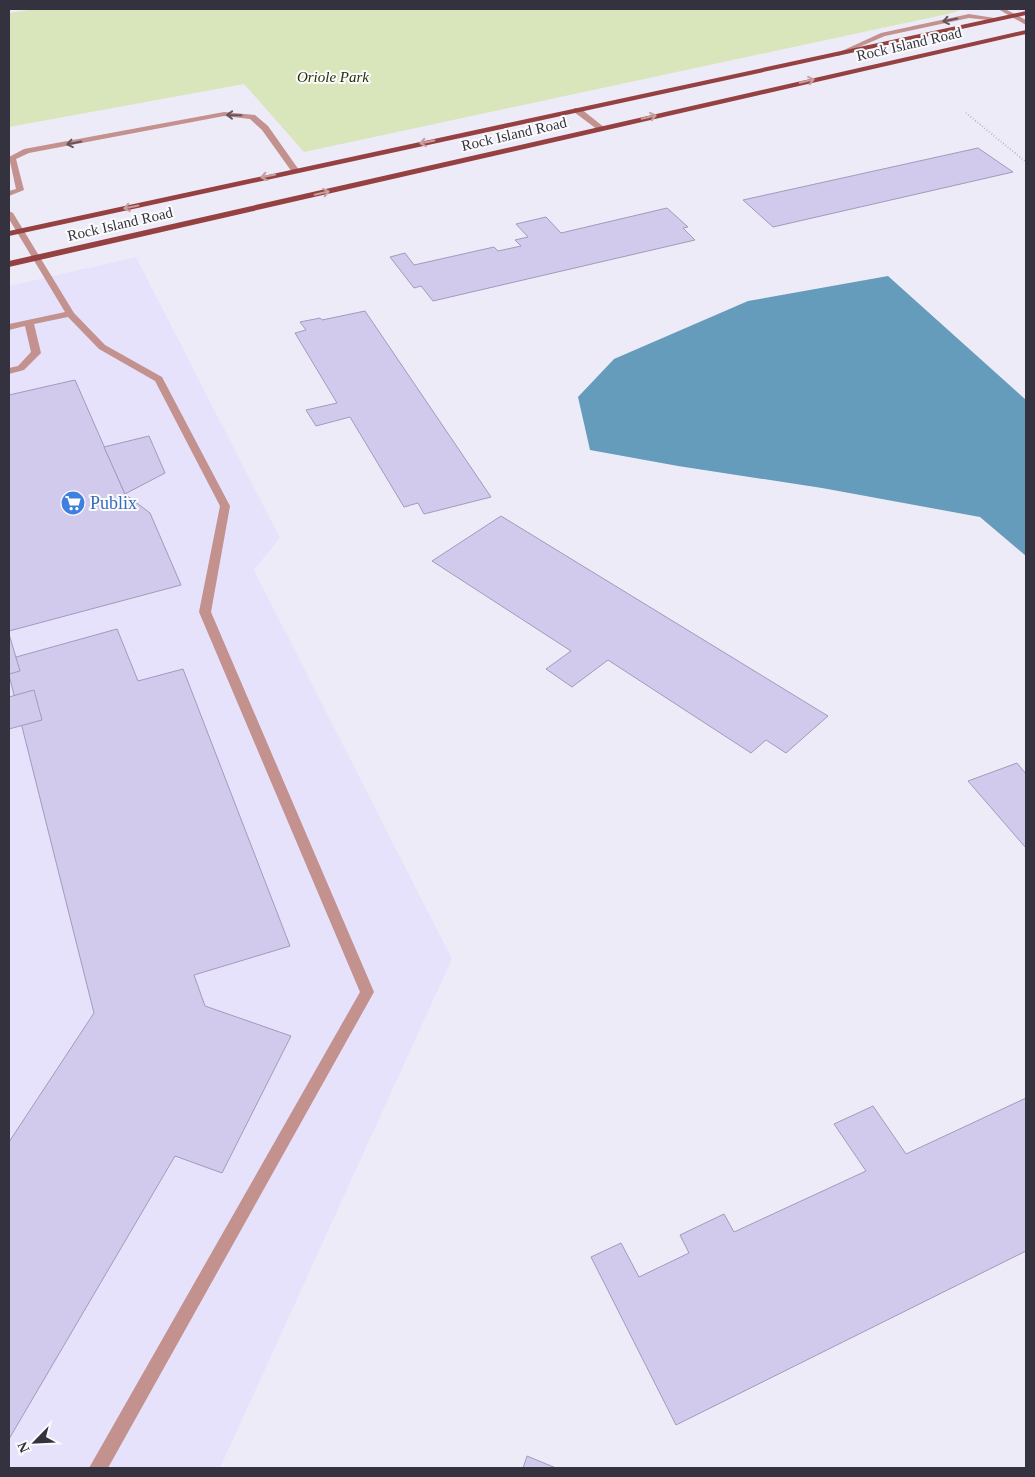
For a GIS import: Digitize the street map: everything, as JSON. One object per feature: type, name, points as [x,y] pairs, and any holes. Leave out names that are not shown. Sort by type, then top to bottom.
[{"type":"main road","name":"Rock Island Road","points":[[9,234],[295,170],[1026,13]]},
{"type":"main road","name":"Rock Island Road","points":[[9,264],[1026,32]]},
{"type":"street","points":[[1001,9],[1026,22]]},
{"type":"street","points":[[577,110],[602,128]]},
{"type":"street","points":[[9,194],[20,190],[12,158],[27,151],[224,114],[252,117],[264,128],[295,170]]},
{"type":"street","points":[[9,213],[70,314],[102,346],[158,378],[225,506],[205,612],[368,992],[98,1468]]},
{"type":"street","points":[[9,327],[70,314]]},
{"type":"street","points":[[9,371],[21,368],[36,353],[28,323]]},
{"type":"path","points":[[966,113],[1026,162]]},
{"type":"shaded area","points":[[136,257],[280,538],[254,570],[452,959],[220,1468],[9,1468],[9,286]]},
{"type":"green space","name":"Oriole Park","points":[[36,9],[962,9],[952,13],[304,152],[244,84],[9,127],[9,13]]},
{"type":"water","points":[[888,276],[1026,400],[1026,556],[980,517],[822,488],[678,466],[590,450],[578,397],[614,359],[748,301]]},
{"type":"building","points":[[978,148],[1013,172],[773,227],[743,200]]},
{"type":"building","points":[[667,208],[688,227],[683,228],[695,240],[433,301],[421,286],[414,288],[390,257],[405,253],[414,265],[494,247],[498,251],[521,246],[515,240],[528,237],[516,224],[546,217],[561,233]]},
{"type":"building","points":[[365,311],[491,497],[424,514],[418,503],[404,507],[350,417],[316,426],[306,410],[337,403],[295,333],[306,330],[300,322],[320,318],[322,320]]},
{"type":"building","name":"Publix","points":[[75,380],[125,494],[150,513],[181,585],[9,631],[9,395]]},
{"type":"building","points":[[149,436],[165,473],[125,494],[104,447]]},
{"type":"building","points":[[501,516],[828,716],[786,753],[766,740],[751,753],[608,660],[572,687],[546,669],[571,651],[432,561]]},
{"type":"building","points":[[117,629],[138,681],[183,669],[290,946],[194,975],[205,1006],[291,1036],[222,1173],[175,1156],[9,1439],[9,1142],[94,1013],[9,675],[9,659]]},
{"type":"building","points":[[9,634],[20,671],[9,674]]},
{"type":"building","points":[[34,690],[42,720],[9,729],[9,697]]},
{"type":"building","points":[[1017,763],[1026,774],[1026,848],[968,781]]},
{"type":"building","points":[[1026,1098],[1026,1251],[676,1425],[591,1257],[621,1243],[639,1277],[689,1253],[680,1235],[724,1214],[734,1232],[866,1171],[834,1124],[873,1106],[906,1154]]},
{"type":"building","points":[[527,1456],[556,1468],[523,1468]]},
{"type":"place","name":"Publix","points":[[73,503]]}]
